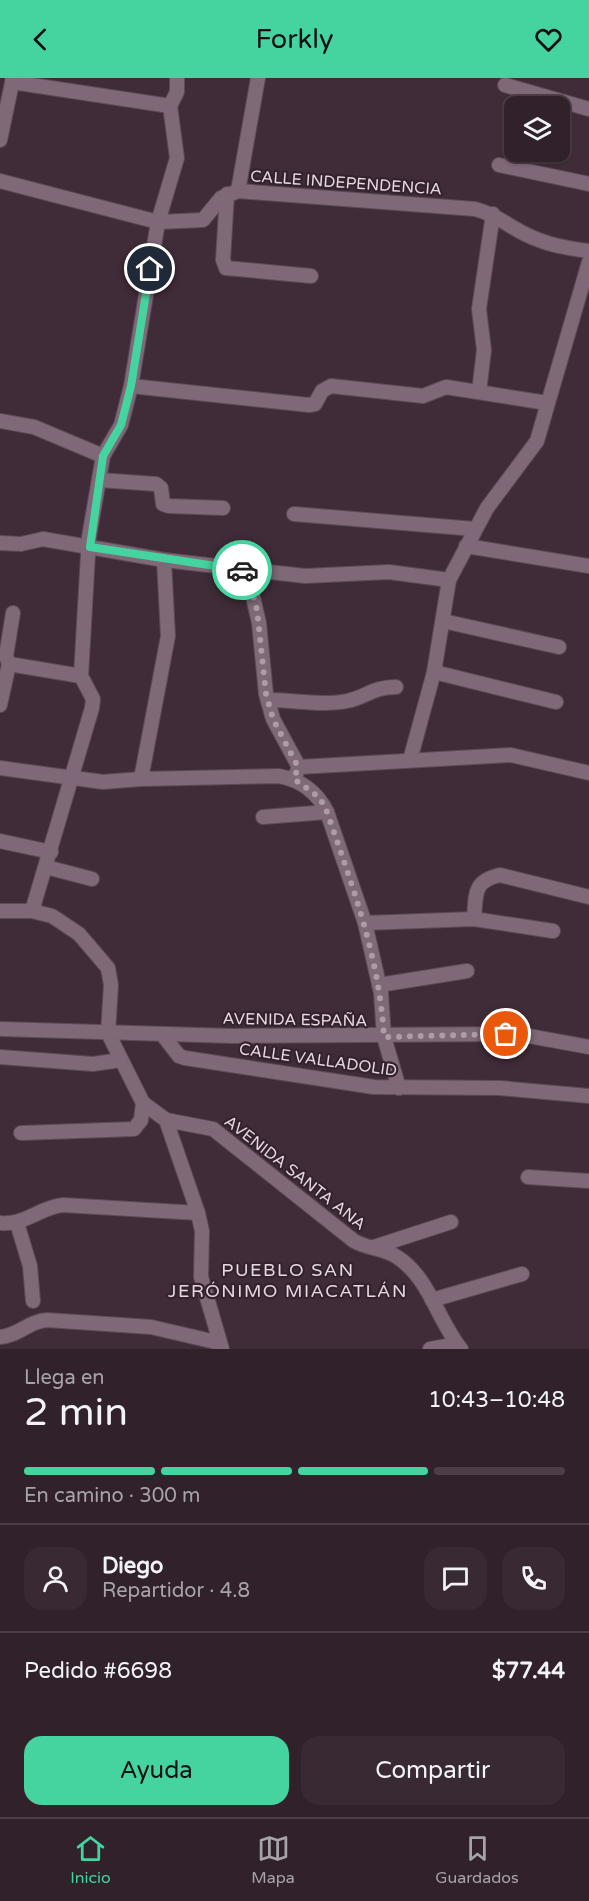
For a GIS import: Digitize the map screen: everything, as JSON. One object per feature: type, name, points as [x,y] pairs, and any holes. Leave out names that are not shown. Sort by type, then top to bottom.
[{"type":"street","points":[[32,911],[92,708],[93,699],[81,676],[90,547],[99,480],[103,456],[121,425],[131,386],[158,222],[177,158],[170,106],[177,92],[177,78]]},
{"type":"street","points":[[258,78],[232,193],[223,260],[226,267],[311,276]]},
{"type":"street","points":[[0,140],[13,80],[170,106]]},
{"type":"street","points":[[505,86],[589,109]]},
{"type":"street","points":[[499,165],[589,184]]},
{"type":"street","name":"CALLE INDEPENDENCIA","points":[[0,181],[158,222],[203,220],[232,193],[460,208],[493,214],[514,228],[548,244],[589,251]]},
{"type":"street","points":[[479,392],[484,350],[479,309],[493,214]]},
{"type":"street","points":[[410,760],[434,672],[448,580],[475,529],[509,477],[531,452],[537,441],[589,262]]},
{"type":"street","points":[[131,386],[309,405],[315,404],[322,391],[331,386],[423,396],[446,387],[547,403]]},
{"type":"street","points":[[0,422],[34,427],[103,456]]},
{"type":"street","points":[[99,480],[156,483],[161,488],[163,504],[169,506],[224,508]]},
{"type":"street","points":[[294,514],[475,529]]},
{"type":"street","points":[[0,543],[21,544],[44,539],[164,560],[247,571],[320,577],[389,572],[448,580]]},
{"type":"street","points":[[466,546],[589,566]]},
{"type":"street","points":[[141,779],[168,636],[164,560]]},
{"type":"street","points":[[247,571],[255,598],[268,700],[273,719],[296,773],[320,798],[327,812],[365,923],[380,985],[384,1037],[399,1088]]},
{"type":"street","points":[[0,705],[9,664],[6,656],[13,613]]},
{"type":"street","points":[[443,621],[558,647]]},
{"type":"street","points":[[9,664],[81,676]]},
{"type":"street","points":[[434,672],[556,702]]},
{"type":"street","points":[[268,700],[338,702],[350,700],[380,687],[396,687]]},
{"type":"street","points":[[0,768],[103,782],[266,776],[410,760],[511,754],[589,773]]},
{"type":"street","points":[[263,817],[327,812]]},
{"type":"street","points":[[0,842],[51,852]]},
{"type":"street","points":[[46,867],[92,879]]},
{"type":"street","points":[[474,919],[479,885],[486,878],[500,875],[589,897]]},
{"type":"street","points":[[0,911],[32,911],[52,916],[91,945],[105,963],[111,985],[108,1033],[142,1102],[166,1120],[198,1213],[202,1231],[201,1277],[221,1346]]},
{"type":"street","points":[[365,923],[474,919],[554,931]]},
{"type":"street","points":[[380,985],[467,971]]},
{"type":"street","name":"AVENIDA ESPAÑA","points":[[0,1029],[384,1037],[518,1034],[589,1047]]},
{"type":"street","name":"CALLE VALLADOLID","points":[[162,1034],[179,1056],[185,1058],[399,1088],[500,1088],[589,1096]]},
{"type":"street","points":[[0,1058],[93,1064],[121,1060]]},
{"type":"street","points":[[21,1133],[134,1129],[141,1120],[142,1102]]},
{"type":"street","name":"AVENIDA SANTA ANA","points":[[166,1120],[213,1129],[339,1230],[362,1245],[384,1250],[405,1262],[432,1300],[459,1346]]},
{"type":"street","points":[[528,1177],[589,1181]]},
{"type":"street","points":[[0,1223],[17,1223],[63,1205],[198,1213]]},
{"type":"street","points":[[372,1247],[451,1222]]},
{"type":"street","points":[[17,1223],[30,1266],[33,1301]]},
{"type":"street","points":[[432,1300],[522,1274]]},
{"type":"street","points":[[0,1336],[11,1336],[36,1320],[47,1320],[151,1327],[221,1346]]},
{"type":"street","points":[[430,1349],[459,1346]]},
{"type":"way so far","points":[[242,570],[247,571],[255,598],[264,657],[266,694],[273,719],[298,767],[294,779],[320,798],[327,812],[365,923],[381,993],[384,1037],[506,1034]]},
{"type":"district","name":"PUEBLO SAN JERÓNIMO MIACATLÁN","points":[[288,1280]]},
{"type":"route","points":[[150,269],[131,386],[121,425],[103,456],[89,537],[90,547],[148,558],[242,570]]}]
